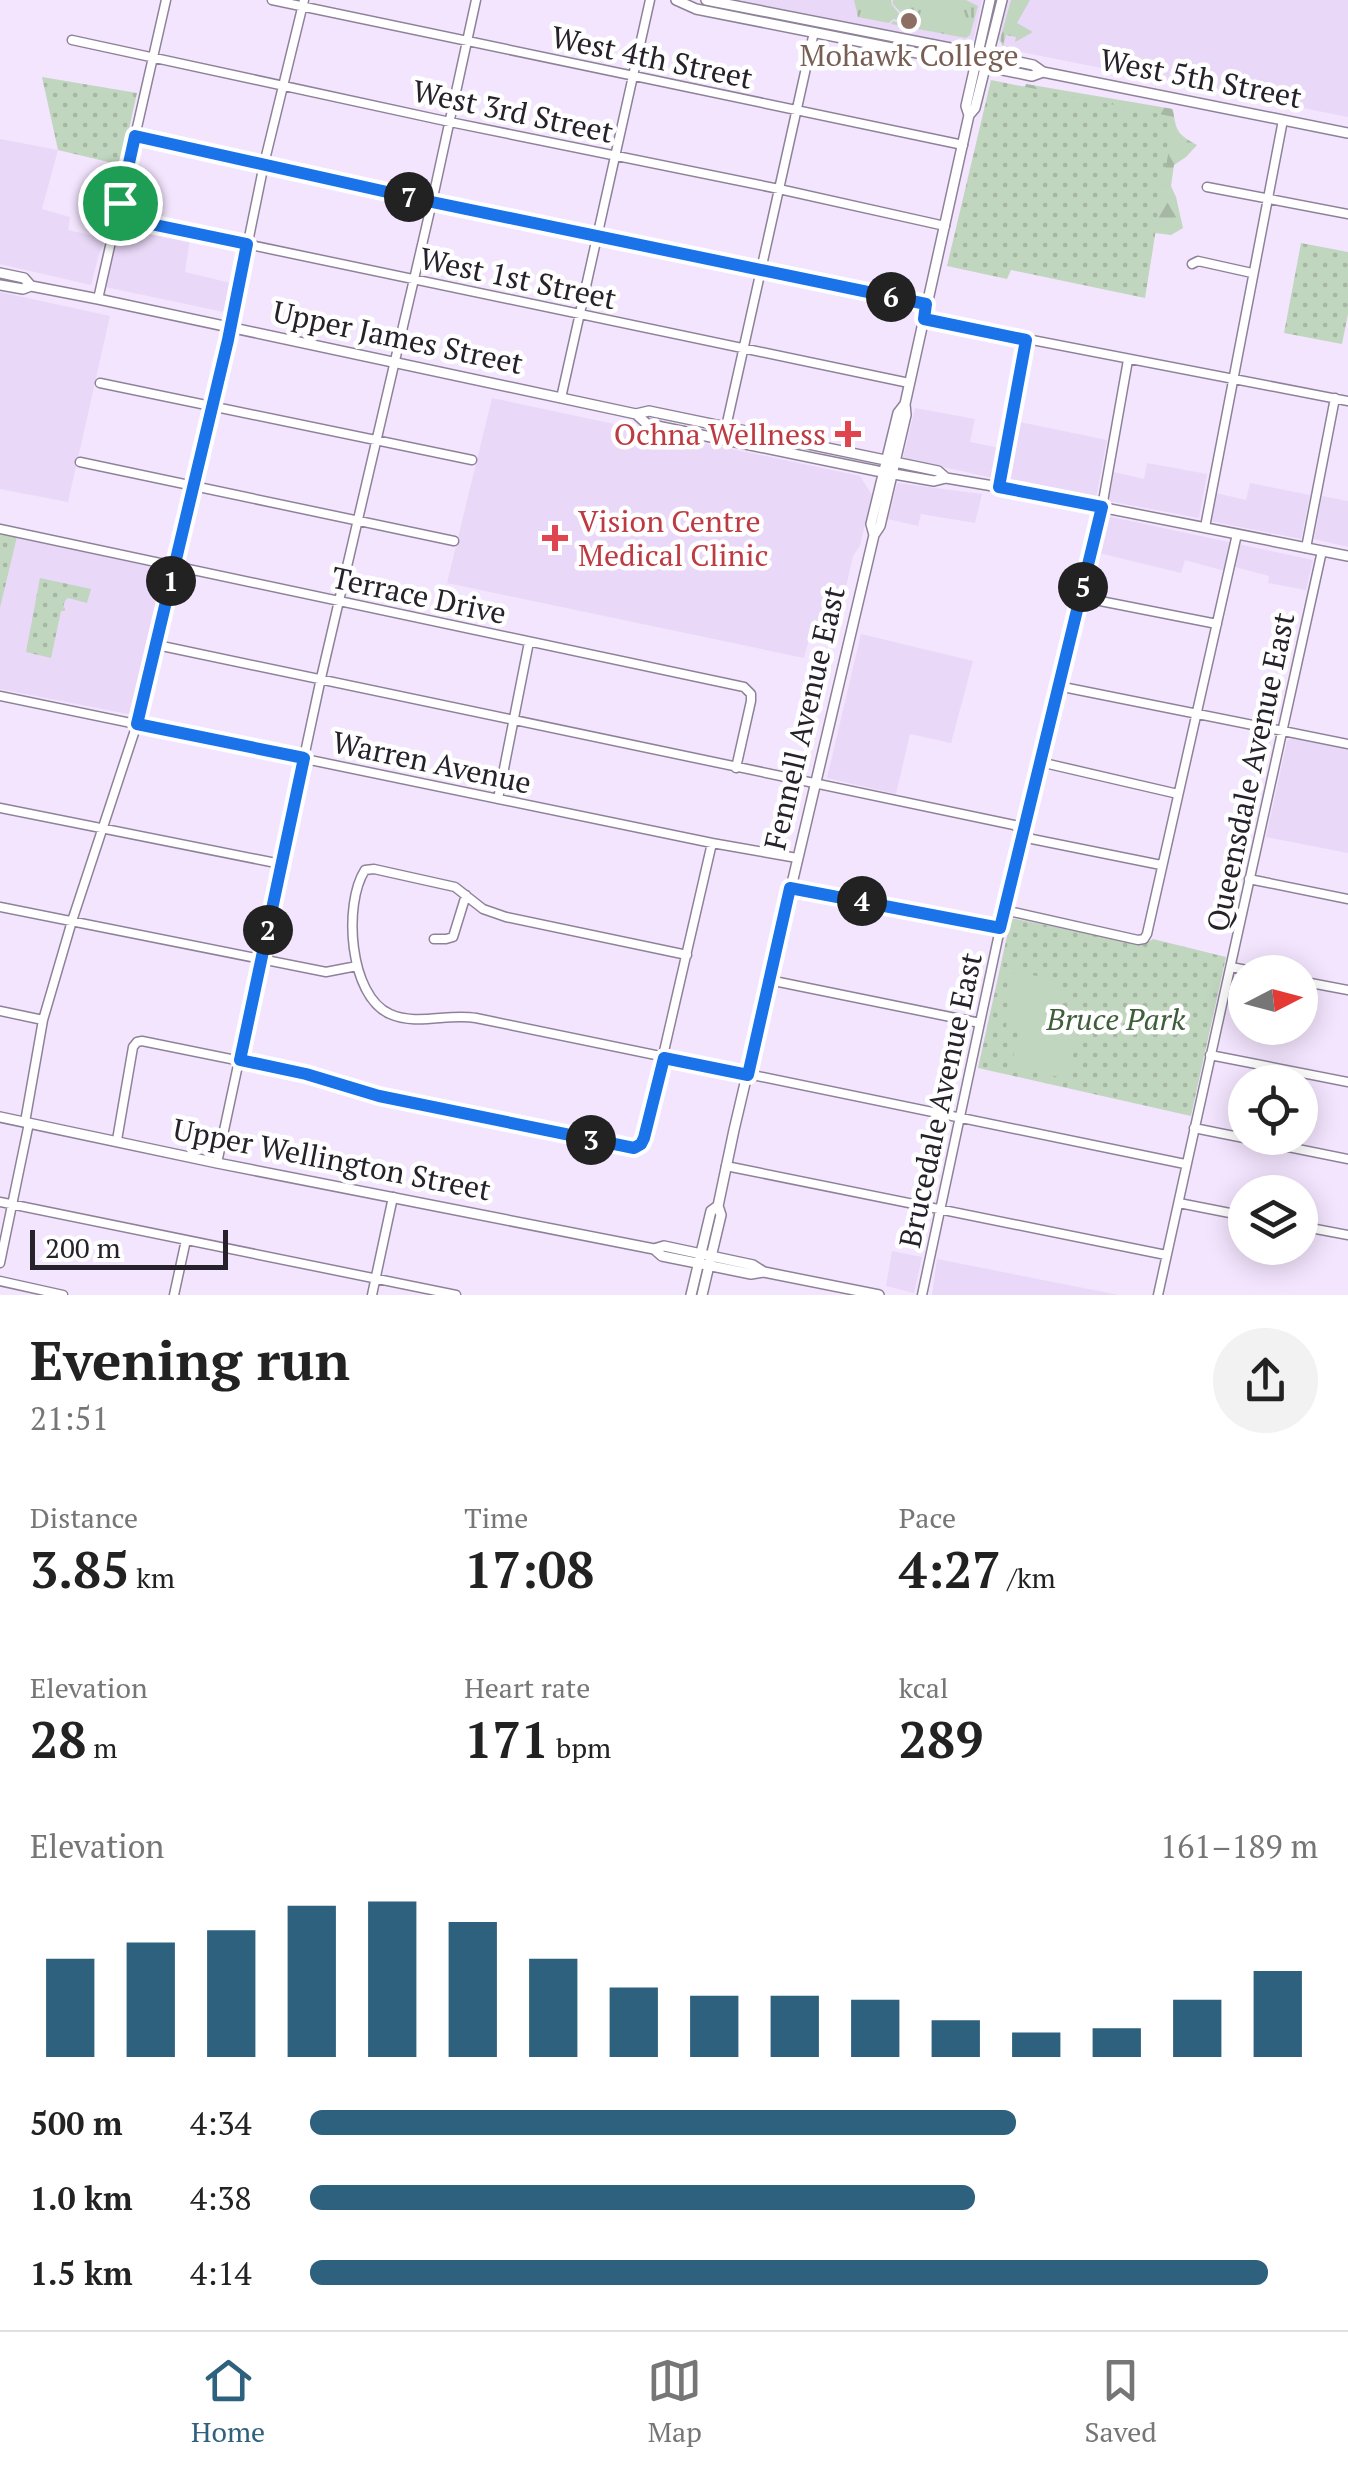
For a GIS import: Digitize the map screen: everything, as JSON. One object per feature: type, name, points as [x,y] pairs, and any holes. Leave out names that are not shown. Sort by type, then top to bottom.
[{"type":"main road","name":"West 5th Street","points":[[682,0],[696,9],[981,60]]},
{"type":"main road","name":"West 5th Street","points":[[706,0],[981,60],[1032,76],[1043,72],[1348,133]]},
{"type":"main road","points":[[981,60],[990,0]]},
{"type":"main road","points":[[981,60],[1002,0]]},
{"type":"main road","name":"Fennell Avenue East","points":[[702,1295],[721,1215],[718,1206],[726,1166],[814,783],[874,535],[880,526],[898,413],[904,404],[970,116],[966,106],[981,60]]},
{"type":"main road","points":[[0,273],[13,288]]},
{"type":"main road","name":"Upper James Street","points":[[0,273],[24,278],[31,286]]},
{"type":"main road","name":"Upper James Street","points":[[0,285],[23,290],[31,286],[98,298],[636,414],[649,411],[726,427],[934,481],[946,478],[999,487],[1348,556]]},
{"type":"main road","name":"Upper James Street","points":[[636,414],[647,424],[889,468]]},
{"type":"main road","name":"Upper Wellington Street","points":[[0,1117],[654,1249],[664,1246],[751,1274],[764,1272],[880,1295]]},
{"type":"main road","name":"Fennell Avenue East","points":[[691,1295],[711,1211],[718,1206]]},
{"type":"street","points":[[98,298],[166,0]]},
{"type":"street","name":"West 4th Street","points":[[272,0],[303,3],[963,146]]},
{"type":"street","points":[[217,1162],[321,678],[476,0]]},
{"type":"street","points":[[561,398],[650,0]]},
{"type":"street","points":[[0,1262],[43,1020],[137,724],[303,3]]},
{"type":"street","points":[[726,427],[814,32]]},
{"type":"street","name":"West 3rd Street","points":[[72,40],[944,226]]},
{"type":"street","points":[[1205,527],[1283,120]]},
{"type":"street","points":[[135,136],[926,304]]},
{"type":"street","points":[[1207,187],[1348,214]]},
{"type":"street","name":"West 1st Street","points":[[117,217],[909,383]]},
{"type":"street","points":[[1192,264],[1252,272]]},
{"type":"street","points":[[924,319],[1348,400]]},
{"type":"street","points":[[999,487],[1026,340]]},
{"type":"street","name":"Brucedale Avenue East","points":[[922,1295],[1004,910],[1102,507],[1128,360]]},
{"type":"street","points":[[100,383],[472,460]]},
{"type":"street","points":[[1306,548],[1335,398]]},
{"type":"street","points":[[80,462],[454,541]]},
{"type":"street","name":"Terrace Drive","points":[[0,529],[744,687],[751,701],[736,768]]},
{"type":"street","points":[[1004,910],[1138,940],[1147,934],[1237,534]]},
{"type":"street","name":"Queensdale Avenue East","points":[[1233,955],[1322,551]]},
{"type":"street","points":[[1080,597],[1217,624]]},
{"type":"street","points":[[498,799],[529,642]]},
{"type":"street","points":[[157,645],[1014,825],[1032,839],[1161,865]]},
{"type":"street","points":[[1058,686],[1348,744]]},
{"type":"street","name":"Warren Avenue","points":[[0,696],[796,858]]},
{"type":"street","points":[[1040,762],[1178,794]]},
{"type":"street","points":[[0,808],[281,864]]},
{"type":"street","points":[[117,1140],[133,1047],[142,1040],[306,1074],[379,1096],[634,1148],[644,1138],[712,843]]},
{"type":"street","points":[[687,956],[506,917],[483,908],[455,887],[374,869],[366,870],[361,877],[356,896],[353,925],[357,966],[364,989],[376,1005],[390,1014],[408,1019],[462,1015],[1185,1164]]},
{"type":"street","points":[[1249,880],[1348,899]]},
{"type":"street","points":[[790,888],[1000,928]]},
{"type":"street","points":[[434,939],[453,936],[466,896]]},
{"type":"street","points":[[0,907],[326,972],[357,966]]},
{"type":"street","points":[[769,980],[980,1023]]},
{"type":"street","name":"Queensdale Avenue East","points":[[1158,1295],[1228,980]]},
{"type":"street","points":[[1318,984],[1348,990]]},
{"type":"street","points":[[0,1011],[43,1020]]},
{"type":"street","points":[[1210,1055],[1348,1082]]},
{"type":"street","points":[[1194,1128],[1348,1159]]},
{"type":"street","points":[[726,1166],[1166,1255]]},
{"type":"street","points":[[372,1295],[393,1197]]},
{"type":"street","points":[[0,1202],[456,1295]]},
{"type":"street","points":[[1179,1203],[1228,1213]]},
{"type":"street","points":[[1318,1230],[1348,1236]]},
{"type":"street","points":[[174,1295],[186,1240]]},
{"type":"street","points":[[0,1281],[63,1295]]},
{"type":"shaded area","name":"Mohawk College","points":[[728,0],[982,0],[974,38],[968,46],[961,47]]},
{"type":"shaded area","points":[[1007,0],[1348,0],[1348,117],[1006,49],[998,39]]},
{"type":"shaded area","points":[[0,139],[58,150],[42,209],[70,217],[68,230],[106,239],[91,285],[0,264]]},
{"type":"shaded area","points":[[120,225],[190,239],[185,272],[231,283],[224,312],[105,287]]},
{"type":"shaded area","points":[[0,292],[110,316],[68,502],[0,489]]},
{"type":"shaded area","points":[[492,398],[860,476],[872,495],[836,631],[812,627],[804,658],[447,583]]},
{"type":"shaded area","points":[[915,408],[975,419],[970,442],[999,448],[993,478],[903,458]]},
{"type":"shaded area","points":[[1015,421],[1107,440],[1096,498],[1005,479]]},
{"type":"shaded area","points":[[1147,463],[1207,474],[1199,518],[1108,501],[1114,472],[1144,479]]},
{"type":"shaded area","points":[[897,483],[982,494],[975,523],[921,514],[918,526],[888,519]]},
{"type":"shaded area","points":[[1250,483],[1310,495],[1301,539],[1210,521],[1216,493],[1246,500]]},
{"type":"shaded area","points":[[1322,496],[1348,501],[1348,547],[1314,539]]},
{"type":"shaded area","points":[[1107,516],[1313,560],[1306,590],[1268,583],[1269,576],[1235,567],[1232,573],[1185,560],[1181,573],[1099,553]]},
{"type":"shaded area","points":[[17,537],[165,570],[133,715],[0,689],[0,608]]},
{"type":"shaded area","points":[[861,634],[973,661],[951,743],[910,734],[896,794],[827,778]]},
{"type":"shaded area","points":[[1292,738],[1348,750],[1348,853],[1266,837],[1287,741]]},
{"type":"shaded area","points":[[892,1251],[922,1257],[914,1293],[886,1286]]},
{"type":"shaded area","points":[[937,1259],[1119,1295],[932,1295]]},
{"type":"green space","points":[[854,0],[891,0],[905,21],[893,19],[889,23],[858,17]]},
{"type":"green space","points":[[893,0],[966,0],[978,6],[966,38],[891,24],[909,21]]},
{"type":"green space","points":[[1011,0],[1030,0],[1017,23],[1033,32],[1015,42],[1016,37],[1006,35],[1003,47],[1000,40]]},
{"type":"green space","points":[[42,77],[137,93],[121,165],[58,150]]},
{"type":"green space","points":[[991,80],[1174,117],[1145,298],[1011,270],[1007,279],[947,266]]},
{"type":"green space","points":[[1026,84],[1173,109],[1179,131],[1197,145],[1174,165],[1171,186],[1183,228],[1171,235],[1147,232],[1022,94]]},
{"type":"green space","points":[[1301,243],[1348,252],[1348,314],[1342,344],[1284,333]]},
{"type":"green space","points":[[0,534],[17,537],[0,608]]},
{"type":"green space","points":[[40,578],[91,589],[87,603],[68,598],[65,601],[51,658],[26,652]]},
{"type":"green space","name":"Bruce Park","points":[[1011,918],[1143,945],[1153,939],[1226,957],[1191,1116],[978,1068]]},
{"type":"green space","points":[[1016,972],[1063,981],[1059,1005],[1051,1018],[1080,1022],[1069,1075],[1064,1078],[1012,1067],[1014,1051],[1027,1031],[1006,1031],[1011,975]]},
{"type":"place","name":"Mohawk College","points":[[909,21]]},
{"type":"place","name":"Ochna Wellness","points":[[848,434]]},
{"type":"place","name":"Vision Centre Medical Clinic","points":[[555,538]]},
{"type":"route","points":[[135,136],[926,304],[924,319],[1026,340],[999,487],[1102,507],[1000,928],[790,888],[748,1075],[664,1058],[644,1138],[634,1148],[379,1096],[240,1060],[304,758],[137,724],[247,244],[117,217],[120,203],[135,136]]}]
